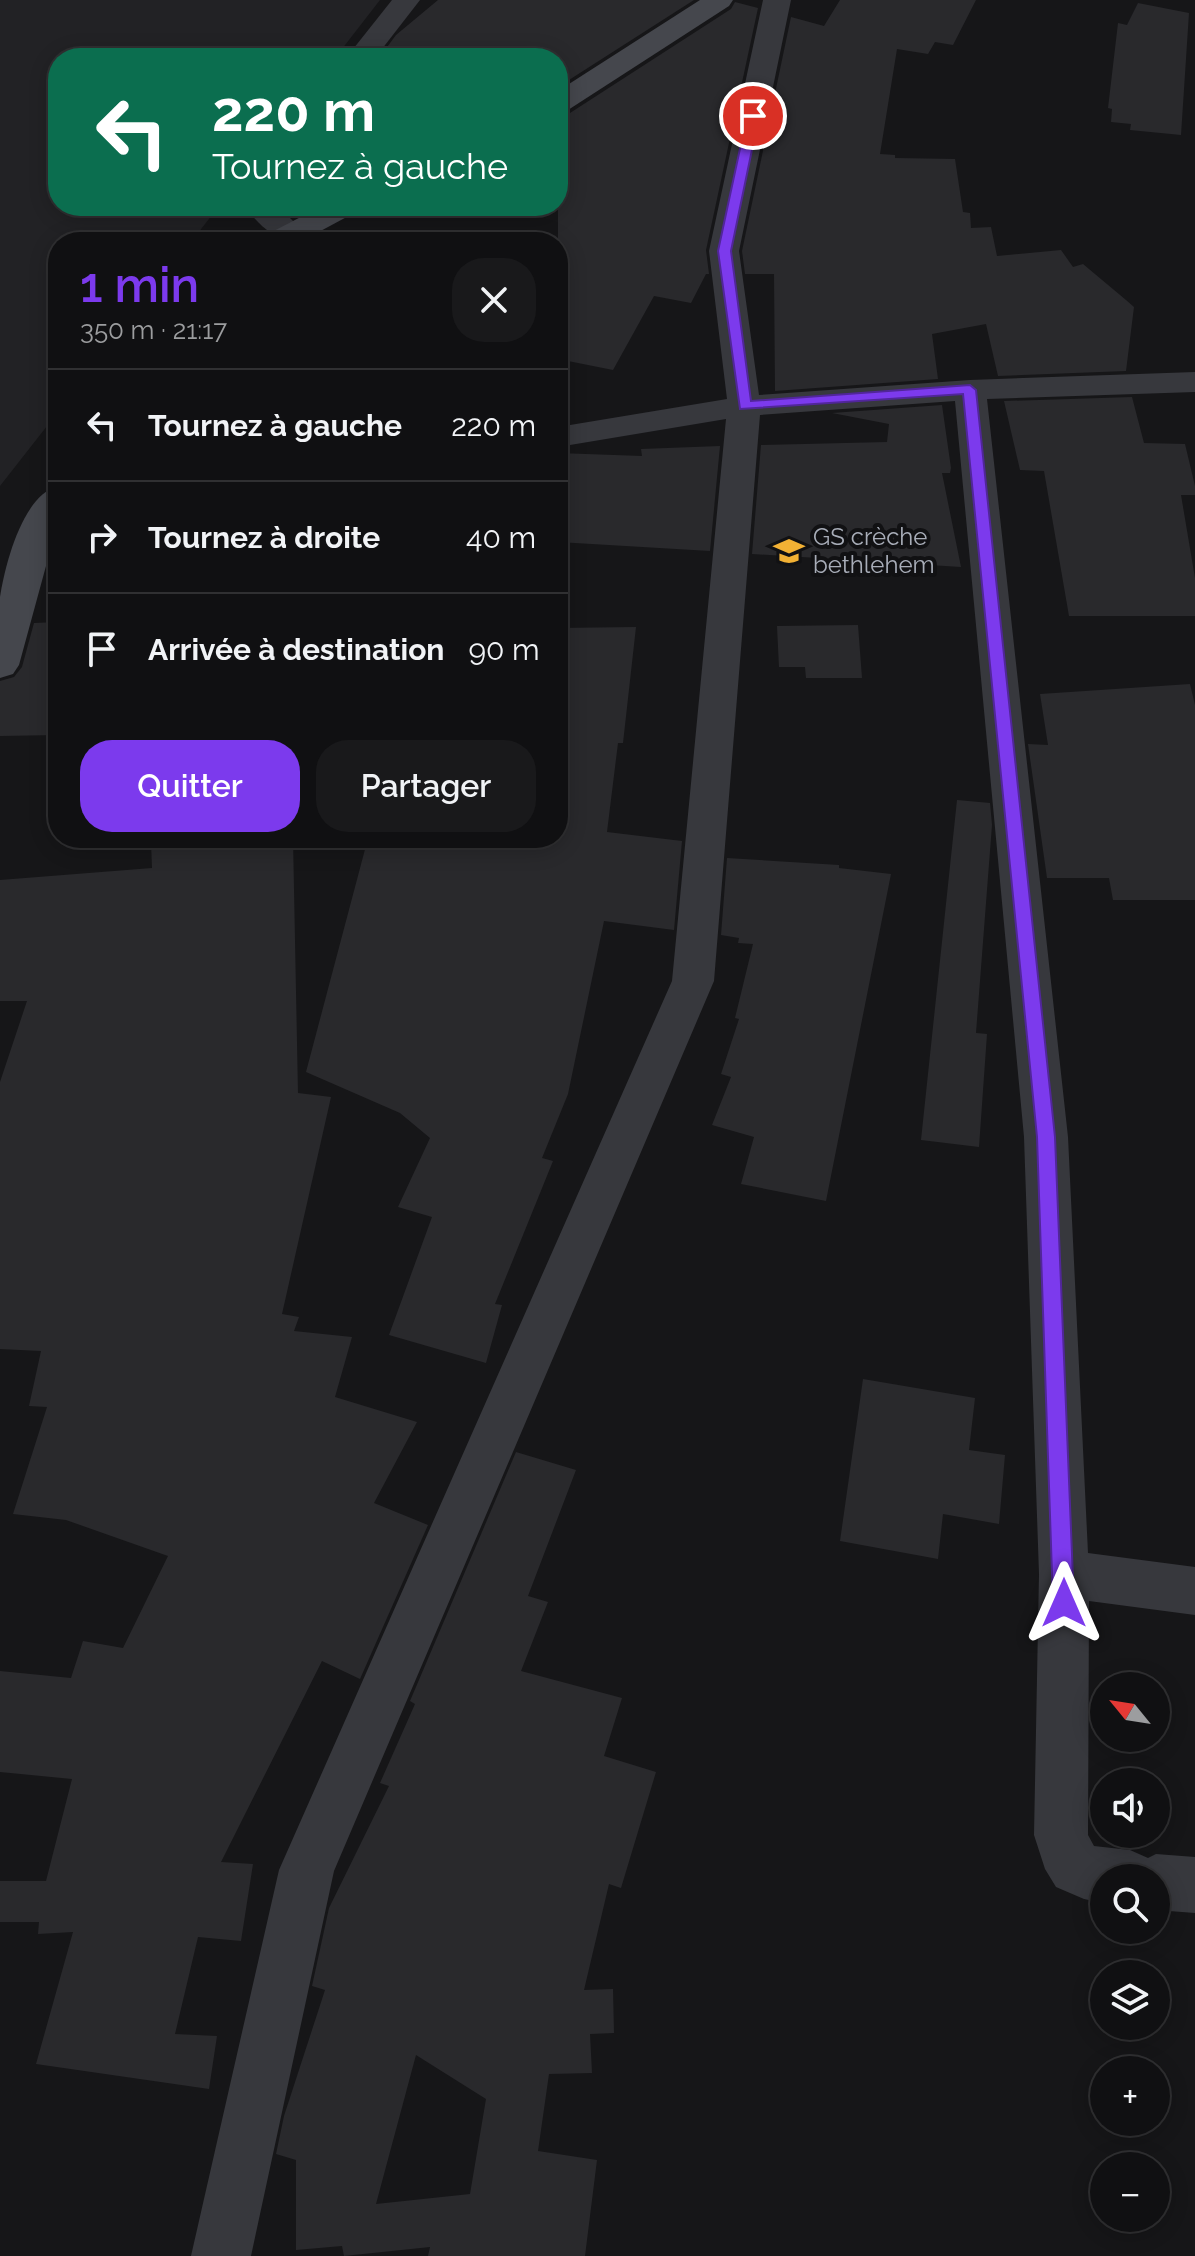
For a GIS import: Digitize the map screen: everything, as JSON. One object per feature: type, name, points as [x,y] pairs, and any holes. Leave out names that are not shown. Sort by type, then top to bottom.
[{"type":"street","points":[[368,48],[406,0]]},
{"type":"street","points":[[568,98],[719,0]]},
{"type":"street","points":[[221,2256],[307,1870],[693,981],[744,406],[724,251],[777,0]]},
{"type":"street","points":[[293,232],[325,216]]},
{"type":"street","points":[[568,435],[744,406],[970,390],[1194,385]]},
{"type":"street","points":[[970,390],[1046,1137],[1064,1574],[1061,1835],[1065,1859],[1077,1871],[1090,1873]]},
{"type":"street","points":[[0,665],[48,524]]},
{"type":"street","points":[[1064,1574],[1195,1591]]},
{"type":"street","points":[[1170,1883],[1195,1885]]},
{"type":"shaded area","points":[[0,0],[380,0],[343,48],[48,48],[48,216],[211,216],[199,232],[48,232],[48,425],[0,486]]},
{"type":"building","points":[[438,0],[694,0],[568,81],[568,48],[386,48],[396,35]]},
{"type":"building","points":[[840,0],[976,0],[953,45],[935,42],[928,54],[897,49],[880,154],[895,155],[895,158],[955,159],[963,212],[970,213],[971,228],[991,227],[997,256],[1061,250],[1073,267],[1083,264],[1134,307],[1126,371],[998,376],[986,324],[932,334],[938,379],[775,391],[774,274],[745,274],[742,251],[791,17],[824,26]]},
{"type":"building","points":[[735,2],[758,8],[706,250],[709,274],[706,274],[691,303],[654,296],[613,370],[568,361],[568,232],[558,232],[558,216],[568,216],[568,114],[731,9]]},
{"type":"building","points":[[1138,3],[1189,13],[1181,135],[1130,130],[1131,124],[1111,122],[1112,109],[1108,108],[1118,23],[1127,25]]},
{"type":"building","points":[[1132,397],[1144,443],[1185,444],[1195,486],[1195,495],[1181,495],[1195,578],[1195,616],[1069,616],[1044,471],[1020,470],[1004,401]]},
{"type":"building","points":[[942,405],[951,468],[950,473],[942,473],[961,567],[752,554],[761,445],[887,442],[889,424],[832,413]]},
{"type":"building","points":[[720,446],[710,551],[568,543],[568,453],[642,456],[641,449]]},
{"type":"building","points":[[48,622],[48,735],[0,736],[0,681],[14,677],[22,667],[34,623]]},
{"type":"building","points":[[858,625],[862,678],[806,678],[805,667],[779,667],[777,626]]},
{"type":"building","points":[[636,627],[623,743],[618,743],[607,832],[682,841],[674,930],[604,921],[568,1094],[542,1158],[553,1161],[495,1304],[502,1305],[486,1363],[389,1335],[432,1217],[398,1207],[430,1138],[400,1113],[306,1072],[365,848],[568,848],[568,628]]},
{"type":"building","points":[[1190,684],[1195,705],[1195,900],[1113,900],[1109,878],[1047,878],[1028,744],[1048,745],[1040,694]]},
{"type":"building","points":[[957,800],[990,803],[992,825],[976,1033],[987,1034],[979,1147],[921,1140]]},
{"type":"building","points":[[151,848],[293,848],[298,1093],[331,1097],[282,1314],[299,1317],[294,1331],[352,1337],[335,1397],[417,1422],[374,1503],[428,1525],[360,1679],[322,1661],[221,1862],[253,1864],[241,1941],[198,1937],[175,2034],[217,2036],[209,2089],[36,2064],[73,1932],[38,1934],[39,1922],[0,1922],[0,1881],[46,1881],[72,1779],[0,1772],[0,1671],[71,1678],[83,1641],[123,1648],[168,1556],[66,1520],[13,1514],[47,1407],[29,1406],[41,1351],[0,1349],[0,1082],[27,1001],[0,1001],[0,880],[152,868]]},
{"type":"building","points":[[727,858],[839,865],[839,868],[891,874],[826,1201],[741,1184],[754,1137],[712,1125],[731,1077],[721,1074],[739,1019],[735,1018],[753,944],[738,943],[739,938],[721,935]]},
{"type":"building","points":[[863,1379],[975,1398],[969,1450],[1005,1455],[999,1524],[943,1514],[938,1559],[840,1541]]},
{"type":"building","points":[[516,1452],[576,1470],[528,1596],[548,1602],[521,1671],[622,1698],[604,1756],[656,1772],[621,1888],[609,1884],[584,1990],[613,1989],[614,2033],[590,2034],[592,2073],[549,2074],[538,2151],[597,2160],[585,2256],[428,2256],[430,2247],[344,2256],[342,2246],[296,2250],[296,2160],[276,2154],[284,2116],[325,1990],[312,1986],[329,1908],[389,1786],[380,1783],[415,1704],[410,1701]],"holes":[[[416,2055],[486,2099],[470,2194],[376,2204]]]},
{"type":"place","name":"GS crèche bethlehem","points":[[789,551]]},
{"type":"route","points":[[753,116],[724,251],[744,406],[970,390],[1046,1137],[1064,1603]]}]
